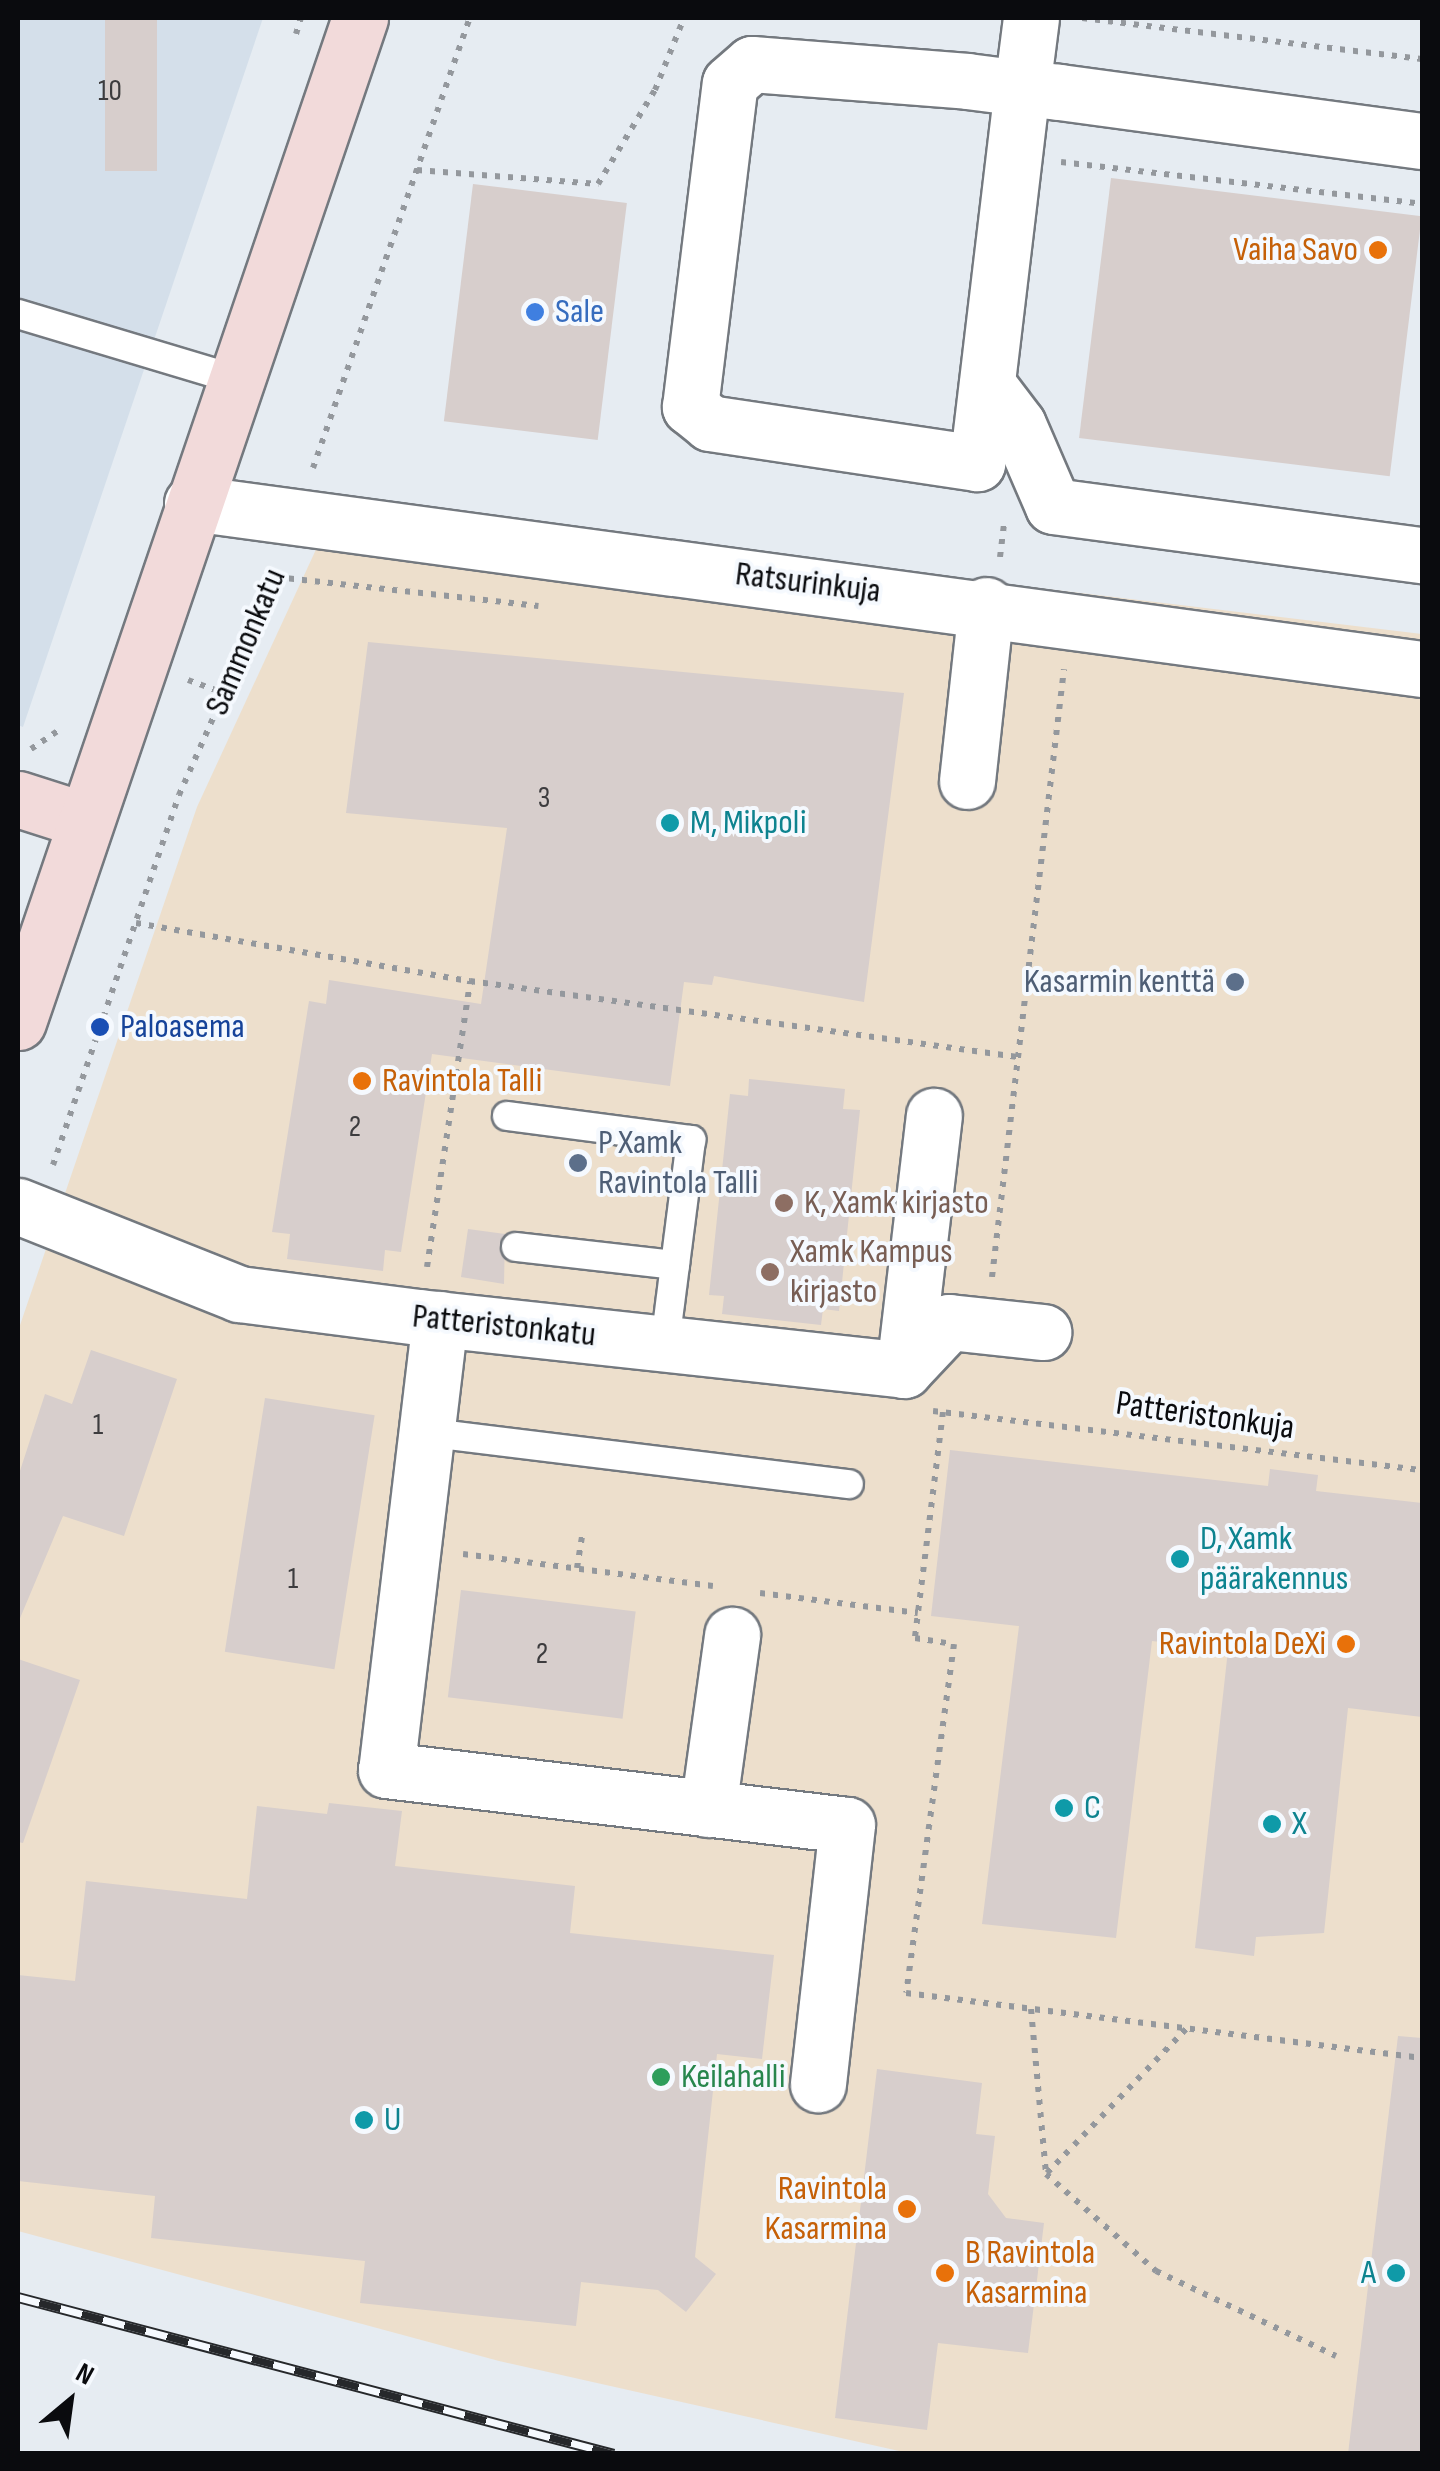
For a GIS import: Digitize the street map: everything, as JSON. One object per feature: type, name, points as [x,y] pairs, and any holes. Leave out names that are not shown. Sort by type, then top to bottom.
[{"type":"street","points":[[18,1022],[360,18]]},
{"type":"street","points":[[1031,18],[1022,88],[987,384],[977,462],[710,424],[690,407],[730,82],[752,64],[1022,88],[1422,141]]},
{"type":"street","points":[[987,384],[1018,425],[1053,506],[1422,554]]},
{"type":"street","name":"Ratsurinkuja","points":[[192,504],[294,520],[986,605],[1422,670]]},
{"type":"street","points":[[966,781],[986,605]]},
{"type":"street","points":[[18,799],[84,820]]},
{"type":"street","points":[[904,1370],[934,1116]]},
{"type":"street","name":"Patteristonkatu","points":[[27,1210],[238,1294],[904,1370]]},
{"type":"street","points":[[430,1318],[424,1432],[386,1770],[847,1825],[818,2084]]},
{"type":"street","points":[[904,1370],[949,1322],[1043,1332]]},
{"type":"street","points":[[708,1810],[736,1605]]},
{"type":"lane","points":[[18,314],[234,379]]},
{"type":"lane","points":[[507,1116],[690,1140],[665,1344]]},
{"type":"lane","points":[[516,1248],[675,1265]]},
{"type":"lane","points":[[424,1432],[849,1484]]},
{"type":"path","name":"Sammonkatu","points":[[27,1210],[294,520],[470,18]]},
{"type":"path","points":[[418,170],[598,184],[656,90],[684,18]]},
{"type":"path","points":[[1076,18],[1422,58]]},
{"type":"path","points":[[1049,161],[1422,204]]},
{"type":"path","points":[[987,1326],[1064,667],[1050,663]]},
{"type":"path","points":[[136,923],[470,981],[1018,1057]]},
{"type":"path","points":[[430,1318],[470,981]]},
{"type":"path","points":[[943,1412],[915,1638],[954,1644],[906,1994],[1422,2058]]},
{"type":"path","name":"Patteristonkuja","points":[[982,1412],[1422,1470]]},
{"type":"path","points":[[577,1568],[582,1535]]},
{"type":"path","points":[[412,1548],[577,1568],[736,1605],[918,1613]]},
{"type":"path","points":[[1031,2009],[1046,2174],[1156,2270],[1336,2356]]},
{"type":"path","points":[[1046,2174],[1187,2028]]},
{"type":"shaded area","points":[[18,18],[263,18],[23,727],[18,725]]},
{"type":"shaded area","points":[[337,504],[1422,634],[1422,2453],[908,2453],[499,2361],[18,2231],[18,1331],[197,807]]},
{"type":"building","points":[[105,18],[157,18],[157,171],[105,171]]},
{"type":"building","points":[[1111,178],[1422,216],[1390,476],[1079,438]]},
{"type":"building","name":"Sale","points":[[473,184],[627,203],[598,440],[444,421]]},
{"type":"building","points":[[368,642],[904,693],[864,1002],[714,976],[712,985],[684,982],[670,1086],[432,1054],[401,1252],[385,1250],[383,1271],[287,1259],[290,1234],[272,1232],[309,1001],[326,1004],[329,980],[481,1004],[507,828],[346,813]]},
{"type":"building","name":"K, Xamk kirjasto","points":[[749,1079],[845,1089],[843,1109],[860,1110],[839,1311],[823,1309],[821,1325],[722,1314],[724,1296],[709,1295],[730,1094],[748,1096]]},
{"type":"building","points":[[468,1229],[505,1234],[504,1284],[461,1277]]},
{"type":"building","points":[[91,1350],[177,1379],[124,1536],[63,1516],[18,1623],[18,1477],[45,1394],[72,1404]]},
{"type":"building","points":[[265,1398],[375,1415],[334,1669],[225,1652]]},
{"type":"building","points":[[950,1450],[1268,1486],[1270,1469],[1318,1475],[1316,1491],[1422,1503],[1422,1717],[1348,1708],[1324,1933],[1256,1937],[1254,1956],[1195,1948],[1228,1650],[1152,1641],[1116,1938],[982,1924],[1019,1626],[931,1616]]},
{"type":"building","points":[[461,1590],[636,1611],[623,1719],[448,1697]]},
{"type":"building","points":[[18,1659],[80,1680],[23,1843],[18,1842]]},
{"type":"building","name":"U","points":[[329,1803],[402,1811],[395,1866],[575,1886],[570,1933],[774,1955],[762,2059],[717,2054],[695,2257],[716,2274],[686,2312],[658,2290],[581,2282],[576,2326],[360,2303],[365,2261],[151,2238],[155,2196],[18,2181],[18,1975],[75,1981],[86,1881],[247,1899],[257,1806],[327,1814]]},
{"type":"building","name":"A","points":[[1398,2036],[1422,2038],[1422,2454],[1348,2454]]},
{"type":"building","name":"B Ravintola Kasarmina","points":[[877,2069],[982,2083],[976,2134],[995,2136],[988,2194],[1006,2218],[1044,2223],[1028,2353],[938,2343],[927,2430],[835,2418]]},
{"type":"railway","points":[[18,2297],[614,2454]]},
{"type":"place","name":"Vaiha Savo","points":[[1378,250]]},
{"type":"place","name":"Sale","points":[[535,312]]},
{"type":"place","name":"M, Mikpoli","points":[[670,823]]},
{"type":"place","name":"Kasarmin kenttä","points":[[1235,982]]},
{"type":"place","name":"Paloasema","points":[[100,1027]]},
{"type":"place","name":"Ravintola Talli","points":[[362,1081]]},
{"type":"place","name":"P Xamk Ravintola Talli","points":[[578,1163]]},
{"type":"place","name":"K, Xamk kirjasto","points":[[784,1203]]},
{"type":"place","name":"Xamk Kampus kirjasto","points":[[770,1272]]},
{"type":"place","name":"D, Xamk päärakennus","points":[[1180,1559]]},
{"type":"place","name":"Ravintola DeXi","points":[[1346,1644]]},
{"type":"place","name":"C","points":[[1064,1808]]},
{"type":"place","name":"X","points":[[1272,1824]]},
{"type":"place","name":"Keilahalli","points":[[661,2077]]},
{"type":"place","name":"U","points":[[364,2120]]},
{"type":"place","name":"Ravintola Kasarmina","points":[[907,2209]]},
{"type":"place","name":"B Ravintola Kasarmina","points":[[945,2273]]},
{"type":"place","name":"A","points":[[1396,2273]]}]
